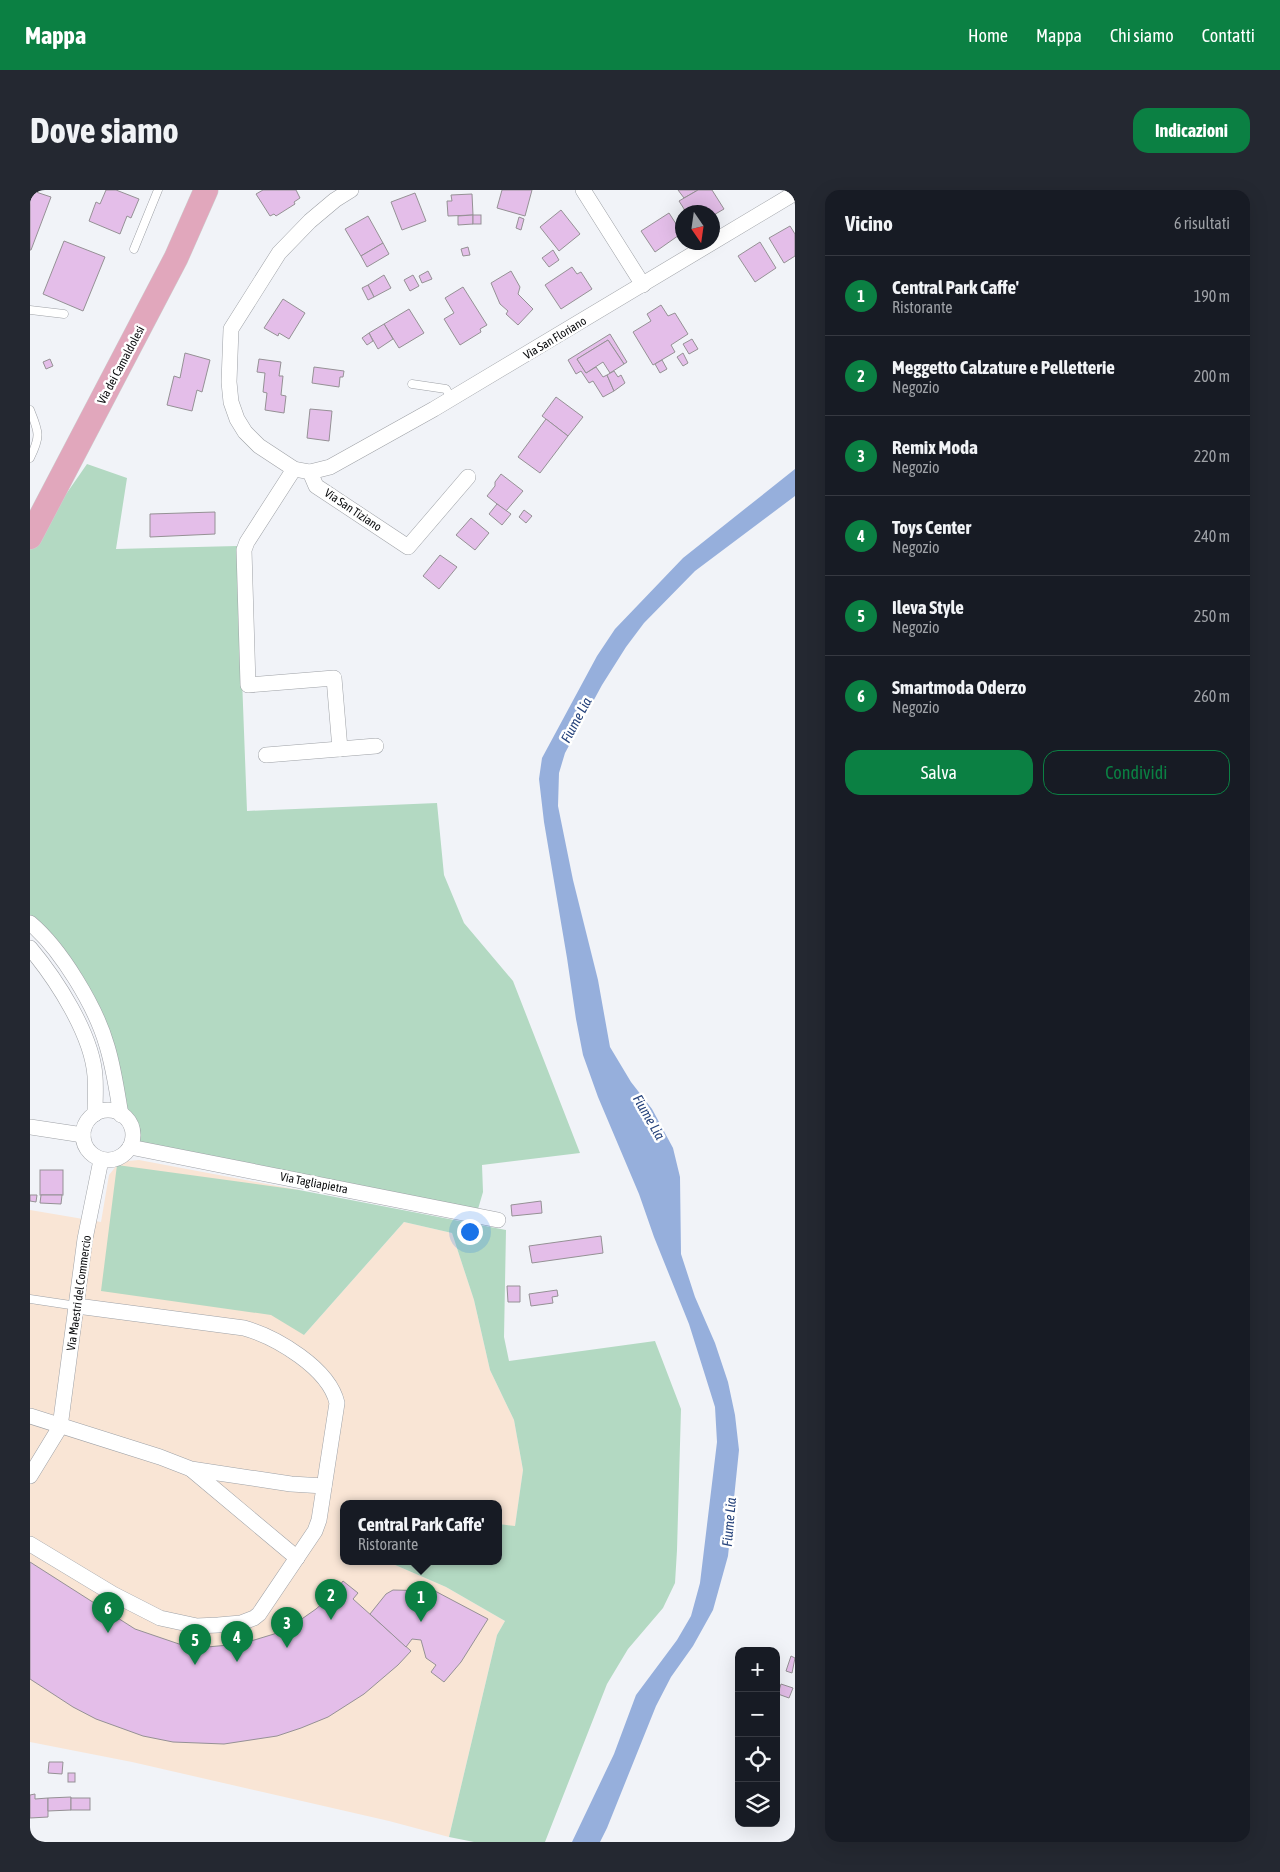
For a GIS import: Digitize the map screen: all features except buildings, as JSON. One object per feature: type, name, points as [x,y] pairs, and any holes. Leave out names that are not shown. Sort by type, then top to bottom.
[{"type":"main road","name":"Via dei Camaldolesi","points":[[30,537],[176,258],[206,190]]},
{"type":"street","points":[[310,472],[294,469],[259,446],[245,432],[237,419],[231,402],[229,382],[231,329],[279,253],[310,220],[334,200],[351,190]]},
{"type":"street","points":[[584,190],[643,285]]},
{"type":"street","name":"Via San Floriano","points":[[310,472],[330,466],[451,398],[795,193]]},
{"type":"street","points":[[294,469],[247,542],[244,550],[248,685],[334,678],[340,749]]},
{"type":"street","name":"Via San Tiziano","points":[[310,472],[316,486],[408,547],[468,477]]},
{"type":"street","points":[[266,755],[376,746]]},
{"type":"street","points":[[30,923],[65,962],[94,1012],[114,1070],[121,1114]]},
{"type":"street","points":[[30,948],[50,971],[78,1021],[87,1043],[95,1074],[94,1114],[84,1127],[82,1135],[86,1148],[101,1160],[118,1158],[130,1146],[132,1132],[127,1119],[121,1114],[108,1110],[94,1114]]},
{"type":"street","points":[[30,1127],[82,1135]]},
{"type":"street","name":"Via Tagliapietra","points":[[130,1146],[498,1220]]},
{"type":"street","name":"Via Maestri del Commercio","points":[[60,1427],[86,1239],[101,1160]]},
{"type":"street","points":[[30,1544],[142,1611],[160,1618],[197,1626],[241,1623],[259,1614],[319,1520],[337,1403],[331,1388],[322,1376],[299,1355],[277,1340],[244,1328],[77,1306]]},
{"type":"street","points":[[30,1416],[191,1469],[290,1484],[324,1486]]},
{"type":"street","points":[[30,1476],[60,1427]]},
{"type":"street","points":[[191,1469],[296,1558]]},
{"type":"lane","points":[[134,249],[158,190]]},
{"type":"lane","points":[[30,310],[64,314]]},
{"type":"lane","points":[[412,384],[446,389],[451,398]]},
{"type":"lane","points":[[30,410],[38,430],[38,443],[30,458]]},
{"type":"lane","points":[[30,1299],[77,1306]]},
{"type":"shaded area","points":[[139,1160],[299,1190],[304,1335],[404,1222],[452,1233],[474,1300],[490,1370],[514,1420],[523,1470],[515,1527],[502,1525],[502,1500],[340,1500],[340,1565],[395,1565],[446,1587],[505,1621],[497,1635],[449,1837],[389,1821],[132,1762],[30,1742],[30,1210],[101,1222],[109,1175],[117,1165]]},
{"type":"green space","points":[[87,464],[127,478],[116,549],[237,546],[247,811],[437,803],[444,875],[464,923],[513,981],[580,1153],[482,1165],[483,1192],[476,1216],[131,1143],[132,1131],[94,1012],[30,923],[30,546]]},
{"type":"green space","points":[[117,1165],[299,1190],[506,1230],[504,1337],[509,1361],[655,1341],[681,1409],[675,1583],[663,1608],[628,1649],[607,1684],[545,1842],[474,1842],[449,1837],[497,1635],[505,1621],[446,1587],[395,1565],[502,1565],[502,1524],[515,1526],[523,1470],[514,1420],[490,1370],[474,1300],[452,1233],[404,1222],[304,1335],[271,1315],[101,1291]]},
{"type":"water","name":"Fiume Lia","points":[[795,469],[795,496],[695,571],[644,623],[602,685],[565,753],[559,773],[558,806],[573,880],[598,980],[610,1047],[631,1082],[652,1109],[673,1148],[680,1177],[681,1254],[695,1297],[715,1343],[728,1382],[735,1415],[739,1450],[728,1556],[713,1610],[693,1646],[671,1677],[656,1706],[600,1842],[572,1842],[614,1754],[636,1695],[677,1640],[691,1616],[700,1583],[717,1442],[715,1407],[689,1324],[583,1055],[544,822],[539,779],[542,758],[597,656],[615,629],[683,558]]},
{"type":"place","name":"Meggetto Calzature e Pelletterie","points":[[331,1620]]},
{"type":"place","name":"Central Park Caffe'","points":[[421,1622]]},
{"type":"place","name":"Smartmoda Oderzo","points":[[108,1633]]},
{"type":"place","name":"Remix Moda","points":[[287,1648]]},
{"type":"place","name":"Toys Center","points":[[237,1662]]},
{"type":"place","name":"Ileva Style","points":[[195,1665]]}]
